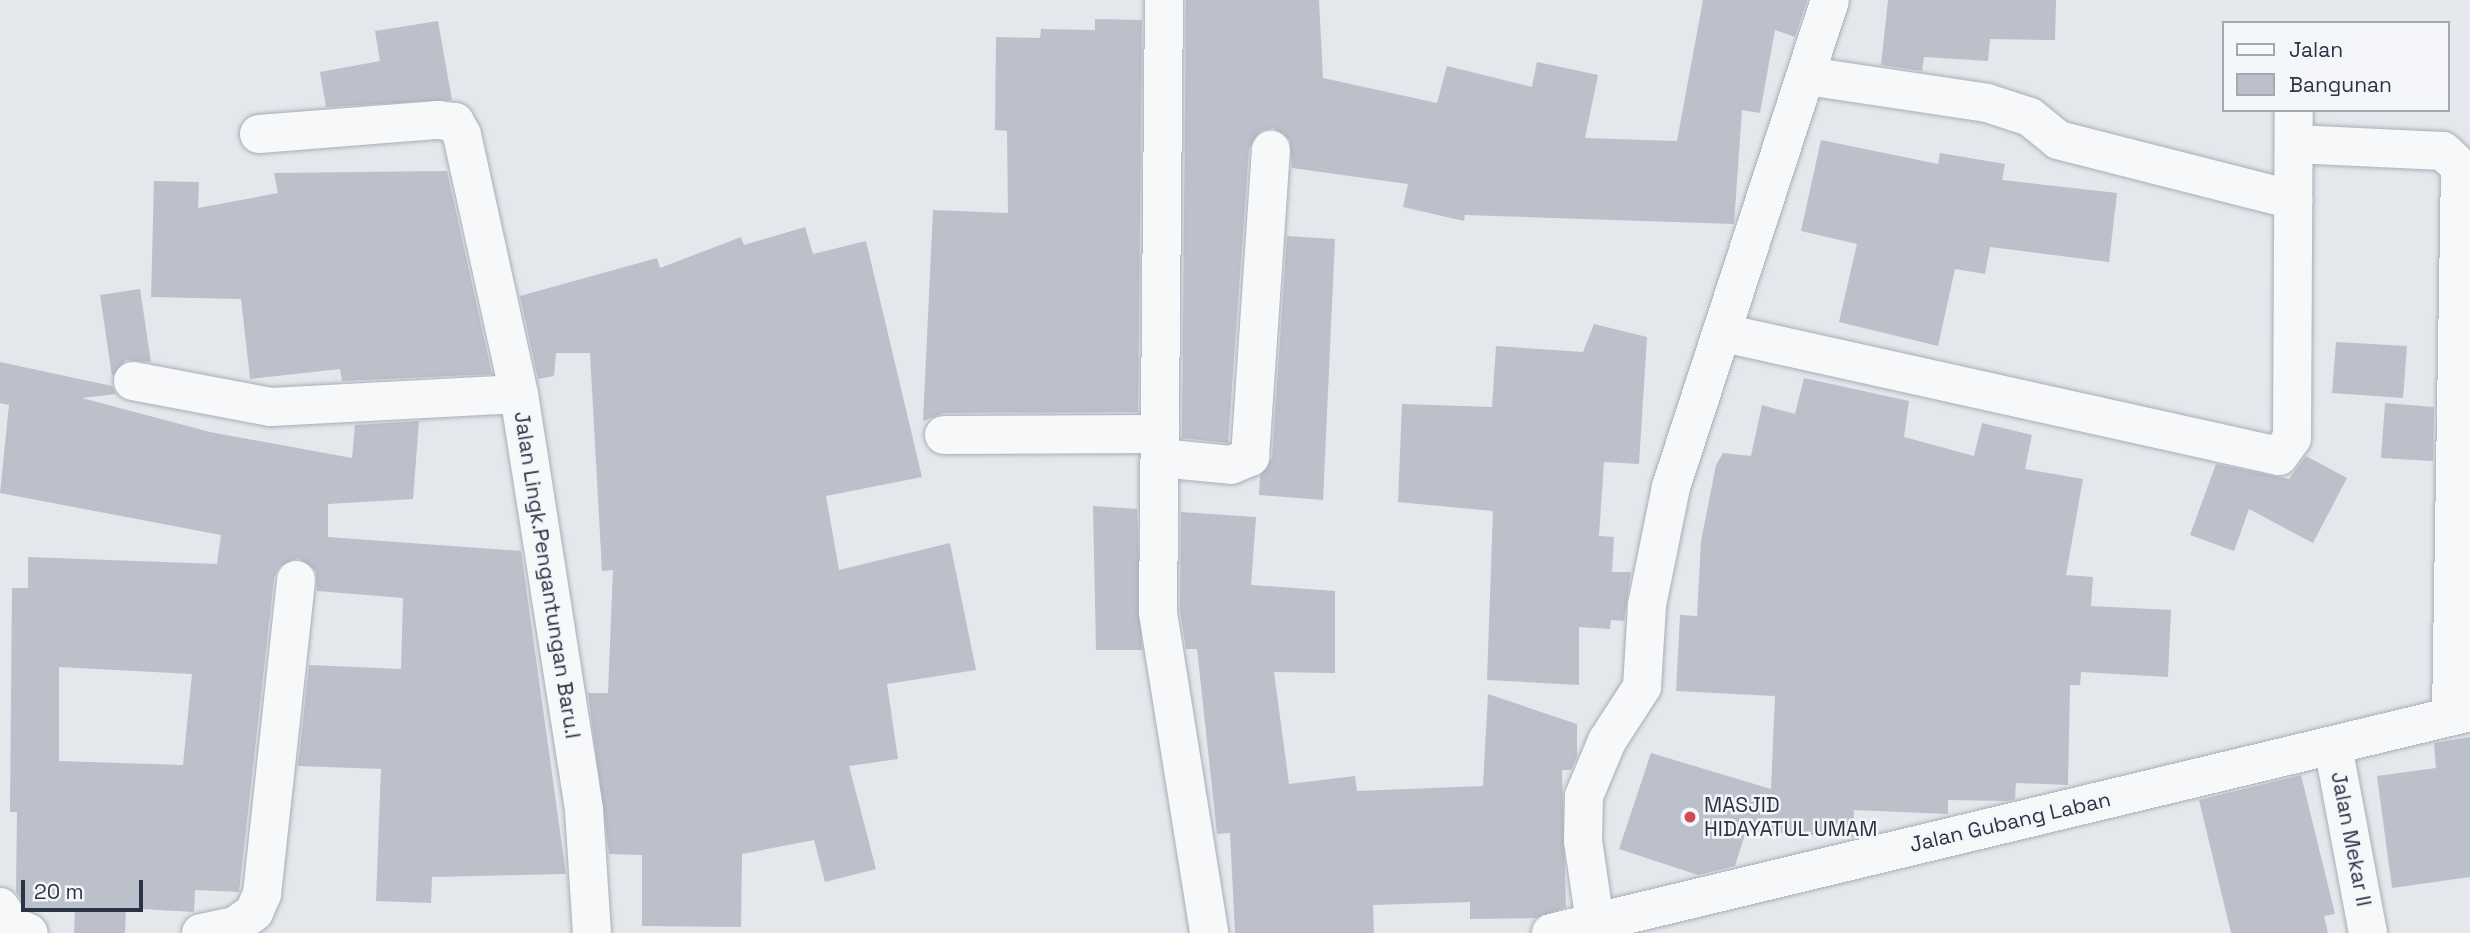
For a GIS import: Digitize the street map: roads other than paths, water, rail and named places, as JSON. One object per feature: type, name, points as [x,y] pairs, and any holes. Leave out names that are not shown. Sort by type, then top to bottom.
[{"type":"street","points":[[1164,0],[1159,446],[1162,656],[1209,933]]},
{"type":"street","points":[[1595,922],[1583,841],[1584,796],[1607,741],[1642,687],[1647,605],[1671,487],[1724,333],[1830,0]]},
{"type":"street","points":[[1807,76],[1987,103],[2030,117],[2058,140],[2293,200]]},
{"type":"street","points":[[259,134],[455,122],[519,394]]},
{"type":"street","points":[[1724,333],[2279,456],[2292,438],[2294,127],[2443,151],[2460,167],[2461,714]]},
{"type":"street","points":[[944,435],[1159,446],[1231,465],[1250,457],[1271,150]]},
{"type":"street","name":"Jalan Lingk.Pengantungan Baru.I","points":[[133,381],[271,407],[519,394],[584,810],[592,933]]},
{"type":"street","points":[[201,933],[235,926],[254,912],[262,894],[296,580]]},
{"type":"street","name":"Jalan Gubang Laban","points":[[1551,933],[2461,714]]},
{"type":"street","name":"Jalan Mekar II","points":[[2333,746],[2368,933]]},
{"type":"street","points":[[0,907],[13,926],[29,933]]},
{"type":"place","name":"MASJID HIDAYATUL UMAM","points":[[1690,817]]}]
